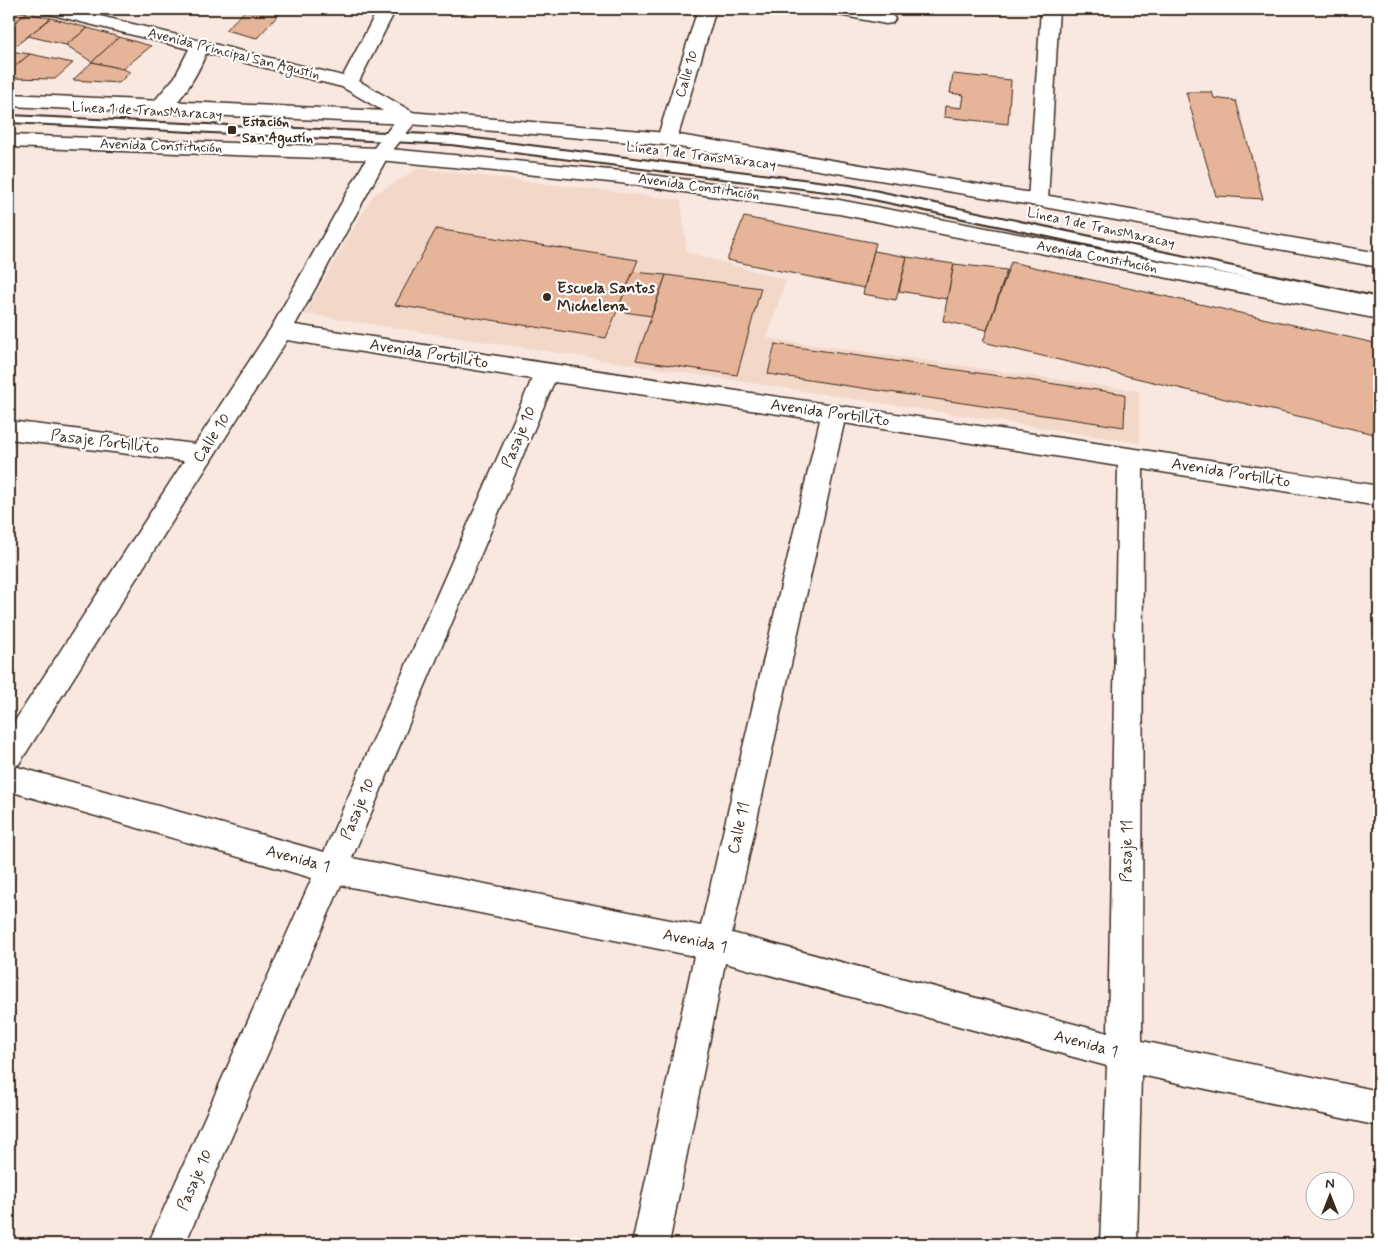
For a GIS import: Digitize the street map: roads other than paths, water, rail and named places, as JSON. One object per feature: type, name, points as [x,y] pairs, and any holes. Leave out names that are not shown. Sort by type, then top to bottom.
[{"type":"street","name":"Avenida Principal San Agustín","points":[[51,9],[349,83],[409,118]]},
{"type":"street","points":[[349,83],[387,9]]},
{"type":"street","name":"Calle 10","points":[[667,139],[707,9]]},
{"type":"street","points":[[835,9],[886,19]]},
{"type":"street","points":[[1038,200],[1050,9]]},
{"type":"street","points":[[160,106],[176,91],[189,71],[199,46]]},
{"type":"street","points":[[9,100],[409,118],[667,139],[1038,200],[1379,260]]},
{"type":"street","name":"Calle 10","points":[[9,755],[281,330],[386,146],[409,118]]},
{"type":"street","name":"Avenida Constitución","points":[[9,140],[386,146],[839,208],[1379,311]]},
{"type":"street","name":"Avenida Portillito","points":[[281,330],[546,373],[834,413],[1379,496]]},
{"type":"street","name":"Pasaje 10","points":[[166,1244],[332,869],[546,373]]},
{"type":"street","name":"Calle 11","points":[[650,1244],[713,944],[834,413]]},
{"type":"street","name":"Pasaje Portillito","points":[[9,430],[201,454]]},
{"type":"street","name":"Pasaje 11","points":[[1118,1244],[1125,1054],[1131,458]]},
{"type":"street","name":"Avenida 1","points":[[9,778],[332,869],[713,944],[1125,1054],[1379,1110]]},
{"type":"lane","name":"Línea 1 de TransMaracay","points":[[9,119],[386,146],[451,140],[850,190],[1379,302]]},
{"type":"place","name":"Estación San Agustín","points":[[232,130]]},
{"type":"place","name":"Escuela Santos Michelena","points":[[547,297]]}]
